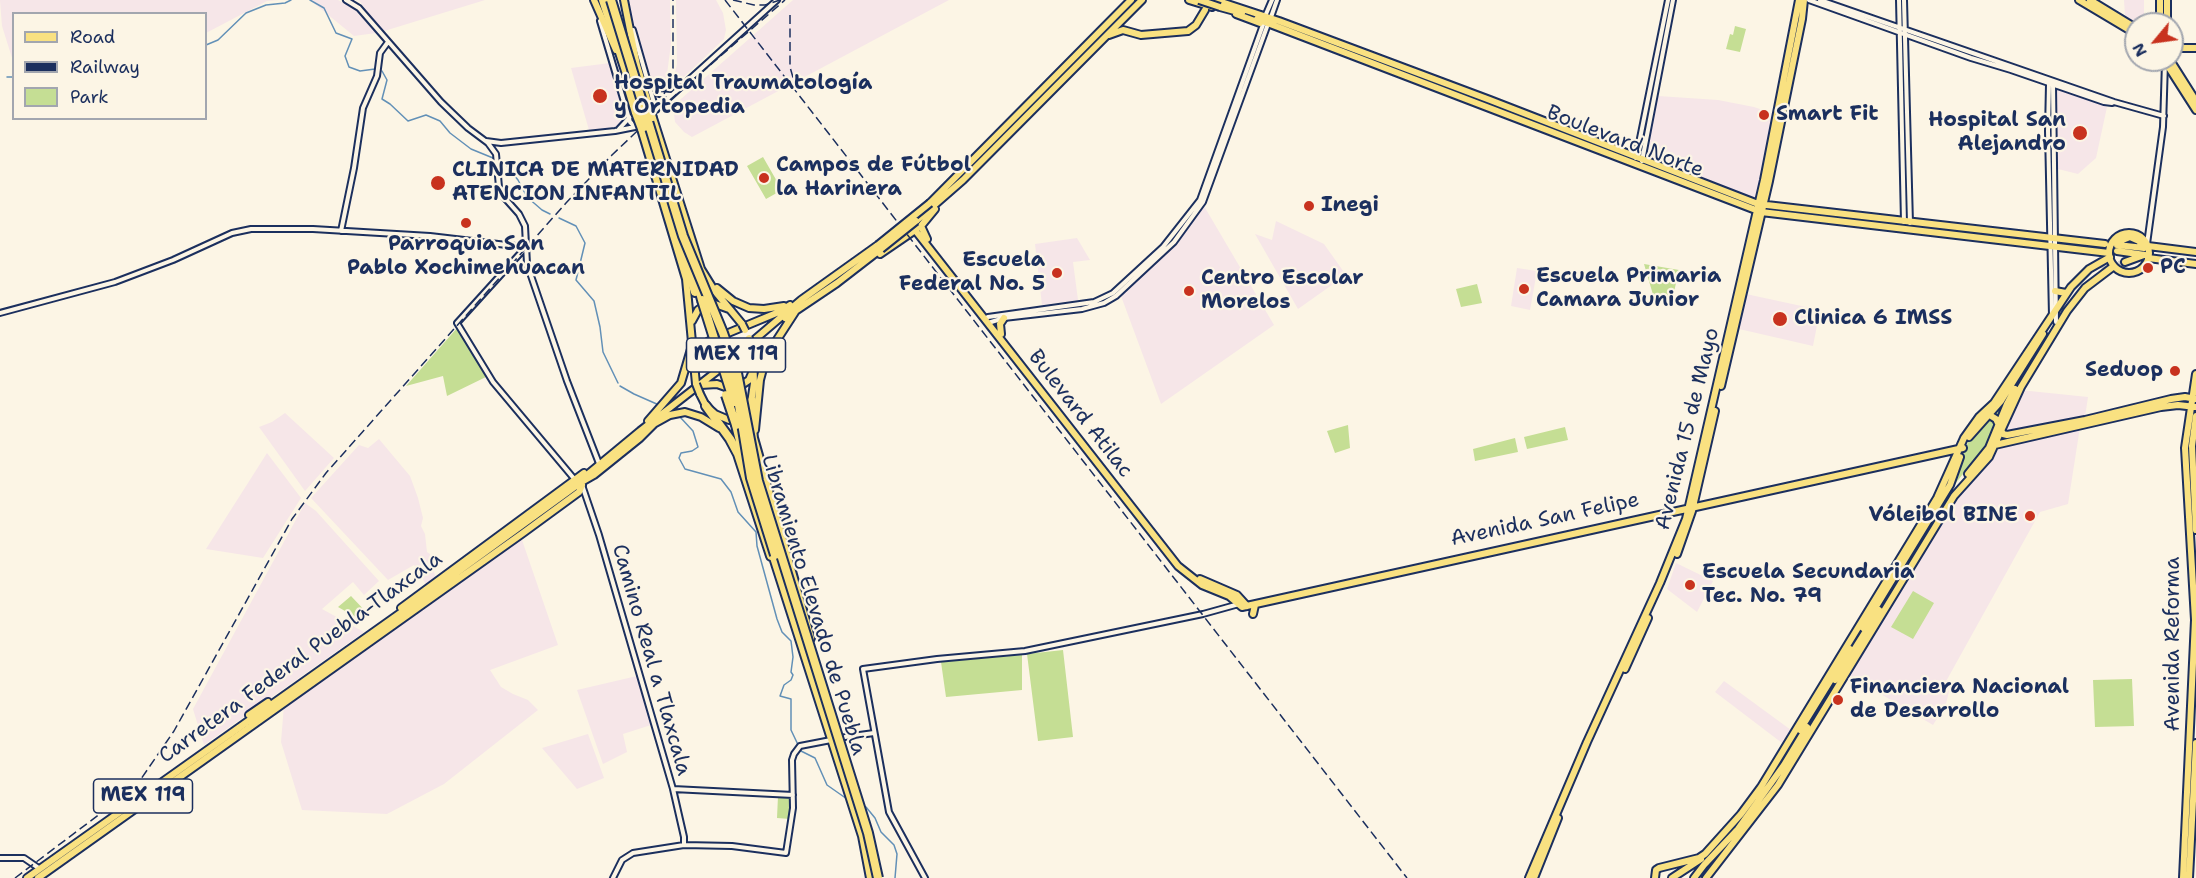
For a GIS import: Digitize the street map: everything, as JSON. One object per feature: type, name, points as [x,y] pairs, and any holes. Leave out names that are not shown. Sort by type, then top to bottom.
[{"type":"highway","name":"Libramiento Elevado de Puebla","points":[[609,0],[615,13],[683,236],[737,373],[758,481],[868,833],[876,878]]},
{"type":"highway","name":"Libramiento Elevado de Puebla","points":[[609,0],[683,249],[717,328],[731,370],[756,494],[859,816],[876,878]]},
{"type":"highway","points":[[609,0],[645,108],[645,124],[738,424],[867,819],[876,878]]},
{"type":"highway","points":[[752,401],[751,424],[757,454],[811,643]]},
{"type":"highway","points":[[706,406],[738,454],[787,599]]},
{"type":"highway","points":[[738,424],[758,510],[876,878]]},
{"type":"main road","points":[[594,0],[645,108]]},
{"type":"main road","points":[[624,0],[645,108],[645,124],[678,225],[714,290],[744,327],[753,350],[754,389]]},
{"type":"main road","points":[[838,282],[847,279],[918,226],[1003,140],[1080,56],[1096,34],[1131,0]]},
{"type":"main road","points":[[1096,34],[1109,27],[1137,0]]},
{"type":"main road","points":[[880,247],[1142,0]]},
{"type":"main road","points":[[1190,0],[1267,22],[1279,21]]},
{"type":"main road","name":"Boulevard Norte","points":[[1199,0],[1222,3],[1267,22],[1639,161]]},
{"type":"main road","name":"Boulevard Norte","points":[[1215,0],[1279,21],[1760,208],[2111,252],[2196,252]]},
{"type":"main road","name":"Avenida 15 de Mayo","points":[[1760,208],[1799,0]]},
{"type":"main road","name":"Avenida 15 de Mayo","points":[[1534,878],[1557,814],[1683,541],[1760,208],[1802,19],[1804,0]]},
{"type":"main road","points":[[2079,0],[2124,27]]},
{"type":"main road","points":[[2090,0],[2124,20]]},
{"type":"main road","points":[[1105,36],[1125,30],[1141,35],[1188,31],[1195,26],[1205,10]]},
{"type":"main road","points":[[2173,72],[2196,110]]},
{"type":"main road","points":[[2175,72],[2196,101]]},
{"type":"main road","points":[[994,138],[996,141],[1003,140]]},
{"type":"main road","points":[[880,247],[918,226],[920,221],[958,188],[963,180]]},
{"type":"main road","points":[[678,225],[695,368],[700,394],[706,406],[721,417],[732,420],[742,416],[752,401],[767,348],[778,332],[789,322]]},
{"type":"main road","name":"Bulevard Atilac","points":[[918,226],[988,320],[1184,571],[1202,585],[1242,605]]},
{"type":"main road","name":"Boulevard Norte","points":[[1907,226],[2053,238],[2111,252]]},
{"type":"main road","points":[[1827,693],[1853,636],[1937,498],[1961,447],[1987,413],[2004,397],[2082,280],[2111,252],[2120,235],[2132,233],[2143,238],[2146,251],[2143,267],[2134,272],[2124,272],[2111,252]]},
{"type":"main road","name":"Carretera Federal Puebla-Tlaxcala","points":[[22,878],[41,870],[549,507],[652,426],[699,384],[721,372],[795,311],[838,282],[880,247]]},
{"type":"main road","name":"Carretera Federal Puebla-Tlaxcala","points":[[601,467],[640,430],[730,361],[799,302],[880,247]]},
{"type":"main road","points":[[2125,262],[2146,251]]},
{"type":"main road","name":"Boulevard Norte","points":[[2146,251],[2196,264]]},
{"type":"main road","points":[[1853,647],[1954,488],[1989,457],[1996,444],[2007,404],[2022,382],[2066,293],[2082,275],[2111,252]]},
{"type":"main road","points":[[701,269],[718,289],[741,305],[756,310],[799,302]]},
{"type":"main road","points":[[2057,315],[2080,288],[2102,270]]},
{"type":"main road","points":[[2055,291],[2066,293]]},
{"type":"main road","points":[[691,325],[695,313],[705,305],[718,304],[734,313]]},
{"type":"main road","points":[[695,368],[699,350],[709,341],[790,305]]},
{"type":"main road","points":[[757,454],[754,431],[760,380],[769,354],[795,311]]},
{"type":"main road","points":[[1002,334],[1000,324],[1004,318]]},
{"type":"main road","points":[[988,320],[1002,334],[1118,486]]},
{"type":"main road","points":[[640,430],[678,388],[693,345]]},
{"type":"main road","points":[[699,384],[717,384],[728,388],[739,387],[750,379],[754,365]]},
{"type":"main road","name":"Avenida Reforma","points":[[2183,878],[2193,717],[2195,620],[2186,462],[2189,419],[2194,407],[2196,374]]},
{"type":"main road","points":[[1989,448],[2027,434],[2171,399],[2194,398]]},
{"type":"main road","points":[[1987,413],[1994,417],[2007,435],[2027,434],[2178,405],[2194,407]]},
{"type":"main road","points":[[2178,405],[2189,419]]},
{"type":"main road","points":[[652,426],[673,414],[687,413],[706,419],[726,434]]},
{"type":"main road","name":"Avenida Reforma","points":[[2196,416],[2192,461],[2196,530]]},
{"type":"main road","points":[[1674,876],[1696,862],[1713,847],[1742,815],[1779,759],[1851,664],[1954,496],[1989,448],[2000,428]]},
{"type":"main road","points":[[1706,878],[1772,792],[1853,647],[1950,485],[1961,447]]},
{"type":"main road","name":"Avenida San Felipe","points":[[1242,605],[1961,447]]},
{"type":"main road","points":[[1957,466],[1960,474],[1972,471]]},
{"type":"main road","name":"Avenida 15 de Mayo","points":[[1529,878],[1660,583],[1691,506]]},
{"type":"main road","name":"Avenida San Felipe","points":[[1242,605],[1691,506]]},
{"type":"main road","name":"Carretera Federal Puebla-Tlaxcala","points":[[27,878],[150,795],[257,717],[258,714],[549,507]]},
{"type":"main road","name":"Carretera Federal Puebla-Tlaxcala","points":[[32,878],[405,605],[549,507]]},
{"type":"main road","points":[[1679,514],[1685,521]]},
{"type":"main road","points":[[1904,552],[1911,550]]},
{"type":"main road","points":[[1887,578],[1900,567]]},
{"type":"main road","points":[[1869,610],[1882,597]]},
{"type":"main road","points":[[1242,605],[1253,614]]},
{"type":"main road","points":[[1851,664],[1853,636]]},
{"type":"main road","name":"Avenida Reforma","points":[[2189,878],[2196,743]]},
{"type":"main road","points":[[1694,878],[1738,828],[1788,763]]},
{"type":"main road","points":[[1758,802],[1772,792]]},
{"type":"main road","points":[[1655,878],[1656,870],[1659,868],[1699,858],[1713,847]]},
{"type":"main road","points":[[1704,865],[1721,858]]},
{"type":"main road","points":[[1687,861],[1696,862]]},
{"type":"main road","name":"Carretera Federal Puebla-Tlaxcala","points":[[38,878],[41,870]]},
{"type":"main road","points":[[1674,876],[1680,874],[1685,878]]},
{"type":"street","points":[[346,0],[359,8],[441,102],[468,128],[486,140],[496,154]]},
{"type":"street","points":[[486,140],[501,143],[615,131],[645,124],[672,94],[777,0]]},
{"type":"street","points":[[988,320],[1082,309],[1104,303],[1116,296],[1174,242],[1203,202],[1267,22],[1272,0]]},
{"type":"street","points":[[988,320],[1094,302],[1113,293],[1163,247],[1200,200],[1277,0]]},
{"type":"street","points":[[1639,161],[1646,107],[1668,0]]},
{"type":"street","points":[[1639,161],[1674,0]]},
{"type":"street","points":[[1809,0],[2104,102],[2123,104],[2164,116]]},
{"type":"street","points":[[1820,0],[1903,32]]},
{"type":"street","points":[[1899,0],[1903,32]]},
{"type":"street","points":[[1904,0],[1907,226]]},
{"type":"street","points":[[627,9],[648,82],[645,108]]},
{"type":"street","points":[[598,12],[630,122],[645,124]]},
{"type":"street","points":[[341,231],[363,108],[377,76],[380,53],[388,42]]},
{"type":"street","points":[[2146,251],[2164,116],[2166,72]]},
{"type":"street","points":[[648,82],[659,94],[672,94]]},
{"type":"street","points":[[2051,82],[2053,246],[2057,315]]},
{"type":"street","points":[[615,131],[645,108],[666,100]]},
{"type":"street","points":[[1646,107],[1652,108]]},
{"type":"street","points":[[645,108],[656,110]]},
{"type":"street","points":[[501,143],[496,154],[499,187],[503,196],[523,220],[527,264],[565,376],[601,467]]},
{"type":"street","points":[[0,313],[131,276],[240,231],[271,229],[430,236],[525,250]]},
{"type":"street","points":[[2053,246],[2057,315]]},
{"type":"street","points":[[525,250],[459,325],[493,382],[578,483]]},
{"type":"street","name":"Camino Real a Tlaxcala","points":[[578,483],[598,536],[672,789],[684,845]]},
{"type":"street","points":[[925,878],[889,812],[863,669],[1025,651],[1242,605]]},
{"type":"street","points":[[845,737],[874,734]]},
{"type":"street","points":[[613,878],[622,860],[633,854],[684,845],[732,846],[786,853],[791,822],[794,754],[800,746],[831,740]]},
{"type":"street","points":[[672,789],[793,795]]},
{"type":"street","points":[[0,858],[24,858],[41,870]]},
{"type":"shaded area","points":[[0,0],[279,0],[267,1],[207,32],[207,12],[12,12],[12,58],[2,26]]},
{"type":"shaded area","points":[[310,0],[338,0],[354,9],[376,33],[354,36]]},
{"type":"shaded area","points":[[359,0],[485,0],[381,32]]},
{"type":"shaded area","points":[[626,0],[670,0],[671,44],[665,89],[662,91],[652,82]]},
{"type":"shaded area","points":[[676,0],[716,0],[723,13],[726,30],[724,39],[671,89],[677,64]]},
{"type":"shaded area","points":[[793,0],[949,0],[692,137],[684,132],[675,122],[673,106]]},
{"type":"shaded area","points":[[2124,0],[2144,0],[2144,12],[2125,12]]},
{"type":"shaded area","name":"Hospital Traumatología y Ortopedia","points":[[610,63],[626,114],[624,121],[617,127],[589,130],[571,68]]},
{"type":"shaded area","name":"Hospital San Alejandro","points":[[2057,88],[2107,107],[2096,158],[2078,174],[2058,169]]},
{"type":"shaded area","points":[[1658,96],[1718,100],[1775,114],[1758,200],[1647,156]]},
{"type":"shaded area","name":"Centro Escolar Morelos","points":[[1204,206],[1274,325],[1161,404],[1121,296],[1183,234]]},
{"type":"shaded area","points":[[1276,221],[1324,244],[1346,275],[1298,309],[1255,234],[1272,240]]},
{"type":"shaded area","name":"Escuela Federal No. 5","points":[[1077,238],[1090,260],[1073,262],[1078,300],[1042,305],[1035,244]]},
{"type":"shaded area","name":"Escuela Primaria Camara Junior","points":[[1517,268],[1537,271],[1530,310],[1511,306]]},
{"type":"shaded area","name":"Clinica 6 IMSS","points":[[1746,294],[1820,310],[1813,346],[1739,329]]},
{"type":"shaded area","points":[[2020,390],[2088,397],[2085,417],[2008,431],[2002,428]]},
{"type":"shaded area","points":[[285,413],[334,458],[305,491],[259,427]]},
{"type":"shaded area","points":[[2080,427],[2068,504],[2040,512],[1944,685],[1949,691],[1946,704],[1933,725],[1849,675],[1963,489],[2003,445]]},
{"type":"shaded area","points":[[379,439],[410,476],[418,498],[423,518],[421,526],[436,580],[427,586],[414,565],[388,580],[311,498],[359,445],[368,448]]},
{"type":"shaded area","points":[[267,453],[301,498],[263,558],[206,549]]},
{"type":"shaded area","points":[[305,503],[316,511],[379,581],[364,595],[353,582],[322,609],[364,632],[204,745],[193,709]]},
{"type":"shaded area","points":[[521,537],[558,645],[490,670],[501,687],[528,700],[538,710],[444,784],[387,814],[302,810],[281,742],[284,705]]},
{"type":"shaded area","name":"Escuela Secundaria Tec. No. 79","points":[[1676,563],[1713,581],[1697,612],[1667,589]]},
{"type":"shaded area","points":[[637,676],[651,725],[623,734],[627,752],[603,764],[577,690]]},
{"type":"shaded area","points":[[1724,681],[1791,730],[1782,743],[1715,692]]},
{"type":"shaded area","points":[[588,734],[604,778],[577,789],[542,748]]},
{"type":"green space","points":[[1735,26],[1746,29],[1740,52],[1726,49]]},
{"type":"green space","name":"Campos de Fútbol la Harinera","points":[[763,157],[782,190],[766,199],[747,166]]},
{"type":"green space","points":[[1644,264],[1679,270],[1671,305],[1654,298]]},
{"type":"green space","points":[[1477,284],[1482,303],[1461,307],[1456,289]]},
{"type":"green space","points":[[458,327],[488,376],[447,396],[443,376],[406,386]]},
{"type":"green space","points":[[2005,399],[1987,444],[1955,484],[1953,482],[1968,442]]},
{"type":"green space","points":[[1348,425],[1350,448],[1335,453],[1327,431]]},
{"type":"green space","points":[[1565,427],[1568,440],[1527,449],[1524,437]]},
{"type":"green space","points":[[1515,438],[1518,452],[1475,461],[1473,449]]},
{"type":"green space","points":[[1913,591],[1934,603],[1913,639],[1891,627]]},
{"type":"green space","points":[[351,596],[369,615],[361,620],[338,607]]},
{"type":"green space","points":[[1063,650],[1073,737],[1038,741],[1027,654]]},
{"type":"green space","points":[[1022,655],[1022,690],[946,697],[941,662]]},
{"type":"green space","points":[[2132,679],[2134,726],[2095,727],[2093,680]]},
{"type":"green space","points":[[778,796],[790,797],[790,819],[777,818]]},
{"type":"waterway","points":[[207,45],[218,40],[246,13],[266,5],[291,0]]},
{"type":"waterway","points":[[310,0],[324,8],[336,33],[352,39],[345,56],[349,67],[360,71],[375,69]]},
{"type":"waterway","points":[[382,71],[387,80],[382,99],[408,121],[426,115],[440,121],[450,133],[471,149],[493,158]]},
{"type":"waterway","points":[[7,77],[12,77]]},
{"type":"waterway","points":[[499,159],[518,180],[527,197],[550,214]]},
{"type":"waterway","points":[[559,218],[576,226],[585,243],[576,280],[594,301],[603,352],[618,383]]},
{"type":"waterway","points":[[620,386],[659,405]]},
{"type":"waterway","points":[[680,417],[693,431],[698,447],[681,453],[679,458],[685,469],[721,479],[731,492],[738,512],[756,532],[757,546],[777,619],[782,632],[791,641],[793,657],[791,672],[793,675],[791,680],[784,685],[780,696],[791,699],[791,730],[801,751],[815,758],[827,785],[847,799]]},
{"type":"waterway","points":[[866,807],[875,818],[881,832],[894,845],[897,854],[895,878]]},
{"type":"tunnel","points":[[2102,270],[2125,262]]},
{"type":"railway","points":[[658,106],[673,68],[673,0]]},
{"type":"railway","points":[[725,0],[1407,878]]},
{"type":"railway","points":[[733,0],[754,5],[765,5],[780,0]]},
{"type":"railway","points":[[15,878],[121,798],[141,779],[174,731],[292,519],[326,473],[566,203],[612,155],[671,99],[785,0]]},
{"type":"railway","points":[[790,15],[790,67],[796,88]]},
{"type":"place","name":"Hospital Traumatología y Ortopedia","points":[[600,96]]},
{"type":"place","name":"Smart Fit","points":[[1764,115]]},
{"type":"place","name":"Hospital San Alejandro","points":[[2080,133]]},
{"type":"place","name":"Campos de Fútbol la Harinera","points":[[764,178]]},
{"type":"place","name":"CLINICA DE MATERNIDAD ATENCION INFANTIL","points":[[438,183]]},
{"type":"place","name":"Inegi","points":[[1309,206]]},
{"type":"place","name":"Parroquia San Pablo Xochimehuacan","points":[[466,223]]},
{"type":"place","name":"PC","points":[[2148,268]]},
{"type":"place","name":"Escuela Federal No. 5","points":[[1057,273]]},
{"type":"place","name":"Escuela Primaria Camara Junior","points":[[1524,289]]},
{"type":"place","name":"Centro Escolar Morelos","points":[[1189,291]]},
{"type":"place","name":"Clinica 6 IMSS","points":[[1780,319]]},
{"type":"place","name":"Seduop","points":[[2175,371]]},
{"type":"place","name":"Vóleibol BINE","points":[[2030,516]]},
{"type":"place","name":"Escuela Secundaria Tec. No. 79","points":[[1690,585]]},
{"type":"place","name":"Financiera Nacional de Desarrollo","points":[[1838,700]]}]
